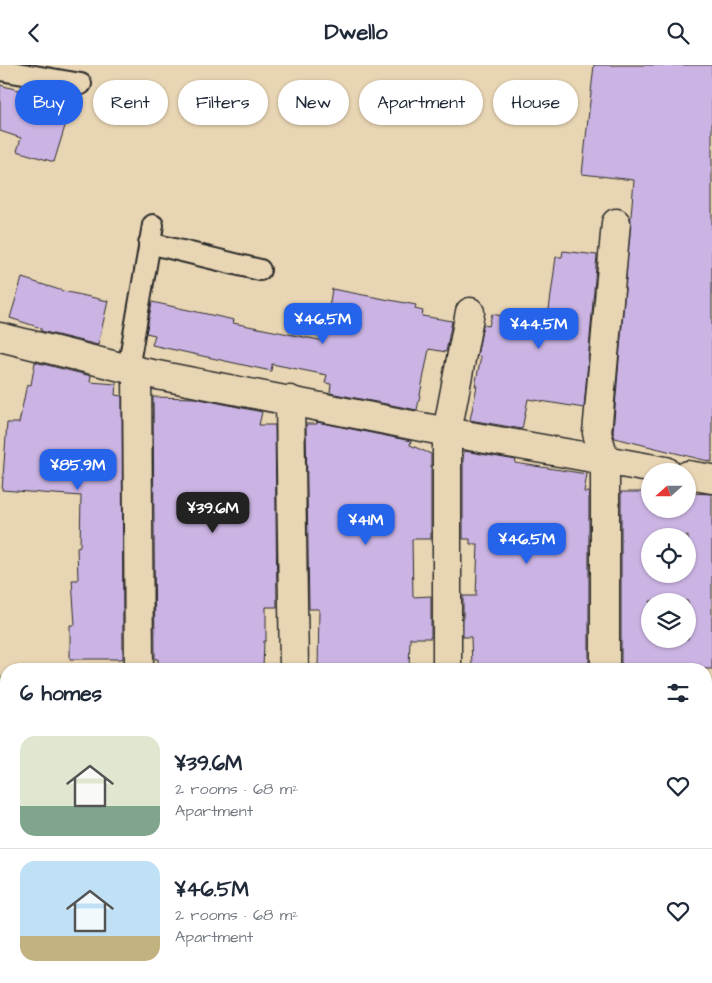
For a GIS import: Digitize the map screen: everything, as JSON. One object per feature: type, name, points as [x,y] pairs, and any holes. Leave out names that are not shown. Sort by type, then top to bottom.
[{"type":"street","points":[[605,663],[605,461],[597,433],[616,223]]},
{"type":"street","points":[[447,663],[447,431],[470,312]]},
{"type":"street","points":[[0,337],[133,370],[641,467]]},
{"type":"street","points":[[133,370],[140,663]]},
{"type":"street","points":[[290,400],[294,663]]},
{"type":"street","points":[[696,476],[712,479]]},
{"type":"lane","points":[[0,70],[58,80]]},
{"type":"lane","points":[[133,370],[151,234],[260,270]]},
{"type":"building","points":[[594,65],[712,65],[712,462],[615,438],[613,432],[634,180],[582,174]]},
{"type":"building","points":[[0,85],[15,89],[15,125],[65,125],[54,162],[17,151],[21,138],[0,131]]},
{"type":"building","points":[[563,251],[597,255],[584,408],[528,399],[522,429],[470,420],[481,357],[477,356],[483,325],[489,326],[492,314],[547,325],[556,257],[562,257]]},
{"type":"building","points":[[22,278],[63,291],[108,301],[98,345],[41,331],[41,328],[10,318]]},
{"type":"building","points":[[332,289],[416,305],[415,309],[423,311],[422,316],[452,321],[446,352],[429,349],[417,410],[330,393],[331,384],[325,383],[327,375],[272,364],[271,371],[152,345],[155,335],[146,333],[152,302],[234,320],[233,323],[324,341]]},
{"type":"building","points":[[35,362],[91,376],[90,382],[116,384],[115,395],[122,396],[123,659],[70,659],[70,625],[75,625],[72,580],[78,580],[77,547],[80,546],[81,496],[2,490],[7,423],[19,423],[27,384],[31,385]]},
{"type":"building","points":[[153,397],[195,398],[262,412],[259,425],[275,425],[277,607],[266,607],[266,641],[264,641],[263,663],[158,663],[158,659],[155,659]]},
{"type":"building","points":[[317,422],[411,441],[410,445],[431,454],[431,539],[412,539],[413,597],[431,596],[431,638],[410,638],[409,663],[318,663],[319,609],[309,609],[306,424],[317,424]]},
{"type":"building","points":[[464,451],[516,460],[515,463],[587,474],[584,492],[589,492],[589,663],[472,663],[471,637],[463,637],[463,596],[476,596],[478,544],[470,544],[470,539],[463,539]]},
{"type":"building","points":[[621,492],[641,492],[641,518],[696,518],[696,493],[712,494],[712,663],[621,663]]}]
